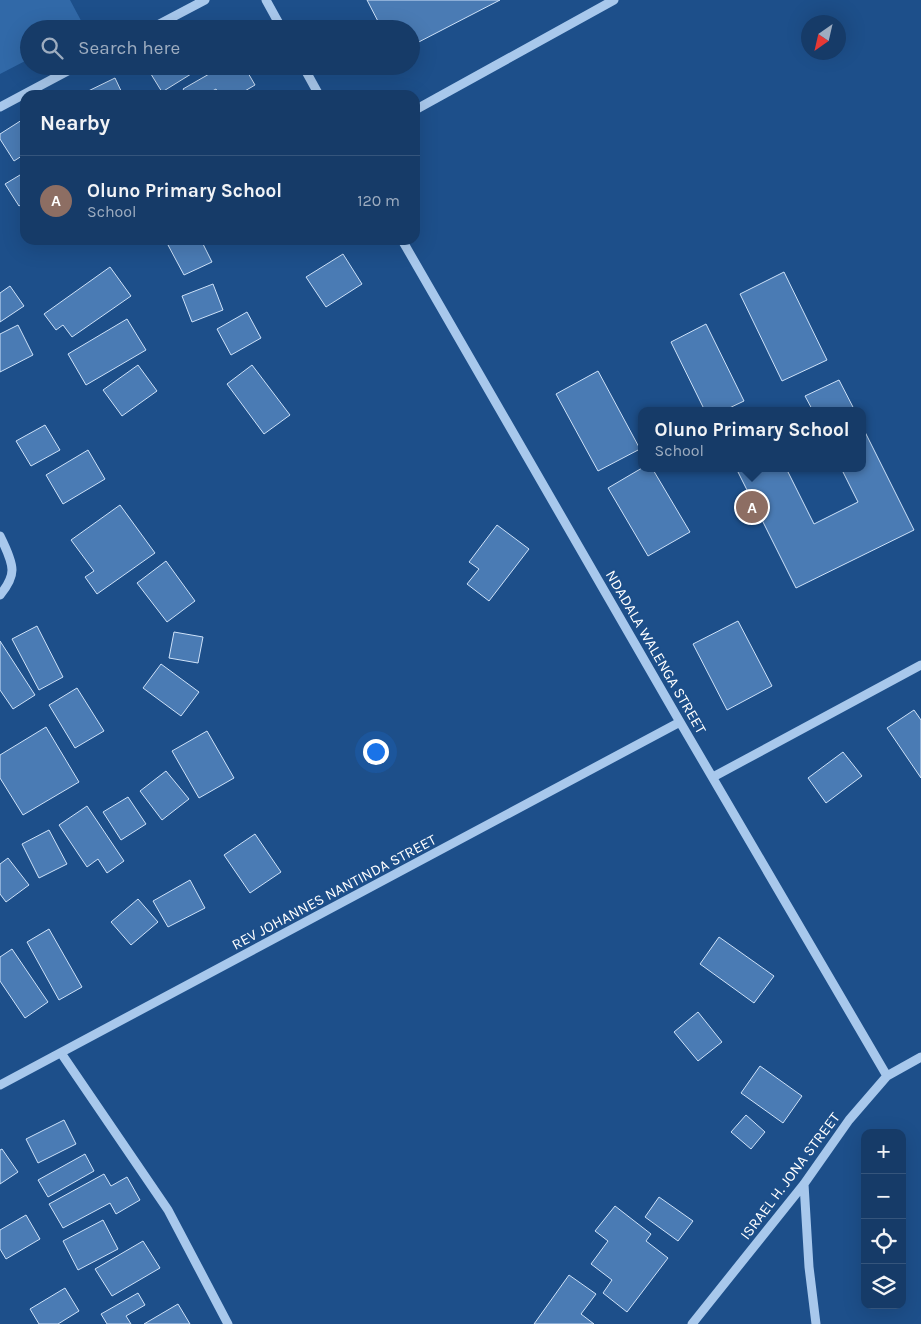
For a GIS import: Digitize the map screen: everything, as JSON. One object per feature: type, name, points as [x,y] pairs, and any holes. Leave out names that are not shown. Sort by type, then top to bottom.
[{"type":"street","points":[[167,20],[205,0]]},
{"type":"street","points":[[266,0],[277,20]]},
{"type":"street","points":[[420,107],[614,0]]},
{"type":"street","points":[[31,90],[60,75]]},
{"type":"street","points":[[308,75],[317,90]]},
{"type":"street","points":[[0,106],[20,96]]},
{"type":"street","name":"NDADALA WALENGA STREET","points":[[405,245],[887,1076]]},
{"type":"street","points":[[0,536],[12,571],[6,587],[0,595]]},
{"type":"street","points":[[713,777],[921,665]]},
{"type":"street","name":"REV JOHANNES NANTINDA STREET","points":[[0,1085],[680,722]]},
{"type":"street","points":[[61,1053],[168,1210],[228,1324]]},
{"type":"street","name":"ISRAEL H. JONA STREET","points":[[692,1324],[804,1184],[849,1120],[887,1076],[921,1057]]},
{"type":"street","points":[[804,1184],[809,1267],[816,1324]]},
{"type":"shaded area","points":[[0,0],[70,0],[81,20],[20,20],[20,64],[0,74]]},
{"type":"building","points":[[367,0],[500,0],[420,41],[420,20],[377,20]]},
{"type":"building","points":[[152,75],[189,75],[165,90],[161,90]]},
{"type":"building","points":[[207,75],[249,75],[255,85],[246,90],[183,89]]},
{"type":"building","points":[[115,78],[121,90],[90,90]]},
{"type":"building","points":[[20,121],[20,157],[14,161],[0,139],[0,134]]},
{"type":"building","points":[[20,175],[20,205],[19,206],[5,184]]},
{"type":"building","points":[[168,245],[204,245],[212,262],[184,275]]},
{"type":"building","points":[[343,254],[362,284],[326,307],[306,277]]},
{"type":"building","points":[[110,267],[131,296],[72,337],[63,325],[56,330],[44,314]]},
{"type":"building","points":[[784,272],[827,360],[782,381],[740,294]]},
{"type":"building","points":[[213,284],[223,310],[192,322],[182,296]]},
{"type":"building","points":[[10,286],[24,306],[0,322],[0,293]]},
{"type":"building","points":[[247,312],[261,338],[231,355],[217,329]]},
{"type":"building","points":[[127,319],[146,350],[86,385],[68,354]]},
{"type":"building","points":[[706,324],[744,401],[731,407],[703,407],[671,342]]},
{"type":"building","points":[[18,325],[33,355],[0,372],[0,334]]},
{"type":"building","points":[[138,365],[157,391],[122,416],[103,390]]},
{"type":"building","points":[[252,365],[290,415],[264,434],[227,384]]},
{"type":"building","points":[[598,371],[638,445],[638,450],[598,471],[556,394]]},
{"type":"building","points":[[839,380],[853,407],[811,407],[805,396]]},
{"type":"building","points":[[45,425],[60,450],[31,466],[16,441]]},
{"type":"building","points":[[866,434],[914,530],[796,588],[738,472],[788,472],[814,524],[858,502],[843,472],[866,472]]},
{"type":"building","points":[[88,450],[105,479],[63,504],[46,475]]},
{"type":"building","points":[[638,470],[638,472],[654,472],[690,532],[648,556],[608,488]]},
{"type":"building","points":[[120,505],[155,553],[97,594],[85,577],[94,571],[71,540]]},
{"type":"building","points":[[497,525],[529,549],[489,601],[467,584],[479,569],[469,562]]},
{"type":"building","points":[[166,561],[195,601],[167,622],[137,583]]},
{"type":"building","points":[[738,621],[772,686],[727,710],[693,644]]},
{"type":"building","points":[[37,626],[63,677],[39,690],[12,639]]},
{"type":"building","points":[[174,632],[203,637],[198,663],[169,658]]},
{"type":"building","points":[[0,641],[35,695],[13,709],[0,690]]},
{"type":"building","points":[[161,664],[199,692],[181,716],[143,688]]},
{"type":"building","points":[[77,688],[104,731],[75,748],[49,705]]},
{"type":"building","points":[[914,710],[921,720],[921,778],[887,728]]},
{"type":"building","points":[[46,727],[79,782],[23,815],[0,778],[0,755]]},
{"type":"building","points":[[207,731],[234,778],[199,798],[172,751]]},
{"type":"building","points":[[843,752],[862,776],[826,803],[808,778]]},
{"type":"building","points":[[166,771],[189,799],[162,820],[140,791]]},
{"type":"building","points":[[128,797],[146,824],[121,840],[103,812]]},
{"type":"building","points":[[87,806],[124,861],[107,873],[98,859],[87,867],[59,825]]},
{"type":"building","points":[[49,830],[67,864],[39,878],[22,844]]},
{"type":"building","points":[[255,834],[281,872],[250,893],[224,855]]},
{"type":"building","points":[[8,858],[29,885],[6,902],[0,894],[0,864]]},
{"type":"building","points":[[190,880],[205,908],[168,927],[153,901]]},
{"type":"building","points":[[138,899],[158,922],[131,945],[111,922]]},
{"type":"building","points":[[49,929],[82,987],[59,1000],[27,942]]},
{"type":"building","points":[[719,937],[774,976],[754,1003],[700,964]]},
{"type":"building","points":[[12,949],[48,1002],[25,1018],[0,981],[0,957]]},
{"type":"building","points":[[698,1012],[722,1042],[698,1061],[674,1032]]},
{"type":"building","points":[[760,1066],[802,1096],[783,1123],[741,1093]]},
{"type":"building","points":[[746,1115],[765,1132],[751,1149],[731,1132]]},
{"type":"building","points":[[64,1120],[76,1144],[38,1163],[26,1139]]},
{"type":"building","points":[[2,1149],[18,1172],[0,1184],[0,1150]]},
{"type":"building","points":[[85,1154],[94,1171],[48,1197],[38,1180]]},
{"type":"building","points":[[104,1174],[111,1186],[127,1177],[140,1200],[116,1214],[110,1203],[63,1228],[49,1204]]},
{"type":"building","points":[[659,1197],[693,1221],[678,1241],[645,1217]]},
{"type":"building","points":[[615,1206],[651,1234],[646,1241],[668,1258],[627,1312],[603,1293],[612,1280],[591,1264],[608,1241],[595,1231]]},
{"type":"building","points":[[26,1215],[40,1239],[6,1259],[0,1249],[0,1230]]},
{"type":"building","points":[[103,1220],[118,1249],[78,1270],[63,1241]]},
{"type":"building","points":[[143,1241],[160,1268],[112,1296],[95,1269]]},
{"type":"building","points":[[569,1275],[596,1294],[581,1314],[594,1324],[534,1324]]},
{"type":"building","points":[[65,1288],[79,1311],[58,1324],[39,1324],[30,1309]]},
{"type":"building","points":[[138,1293],[145,1305],[126,1316],[131,1324],[107,1324],[101,1314]]},
{"type":"building","points":[[178,1304],[190,1324],[144,1324]]},
{"type":"place","name":"Oluno Primary School","points":[[752,507]]}]
